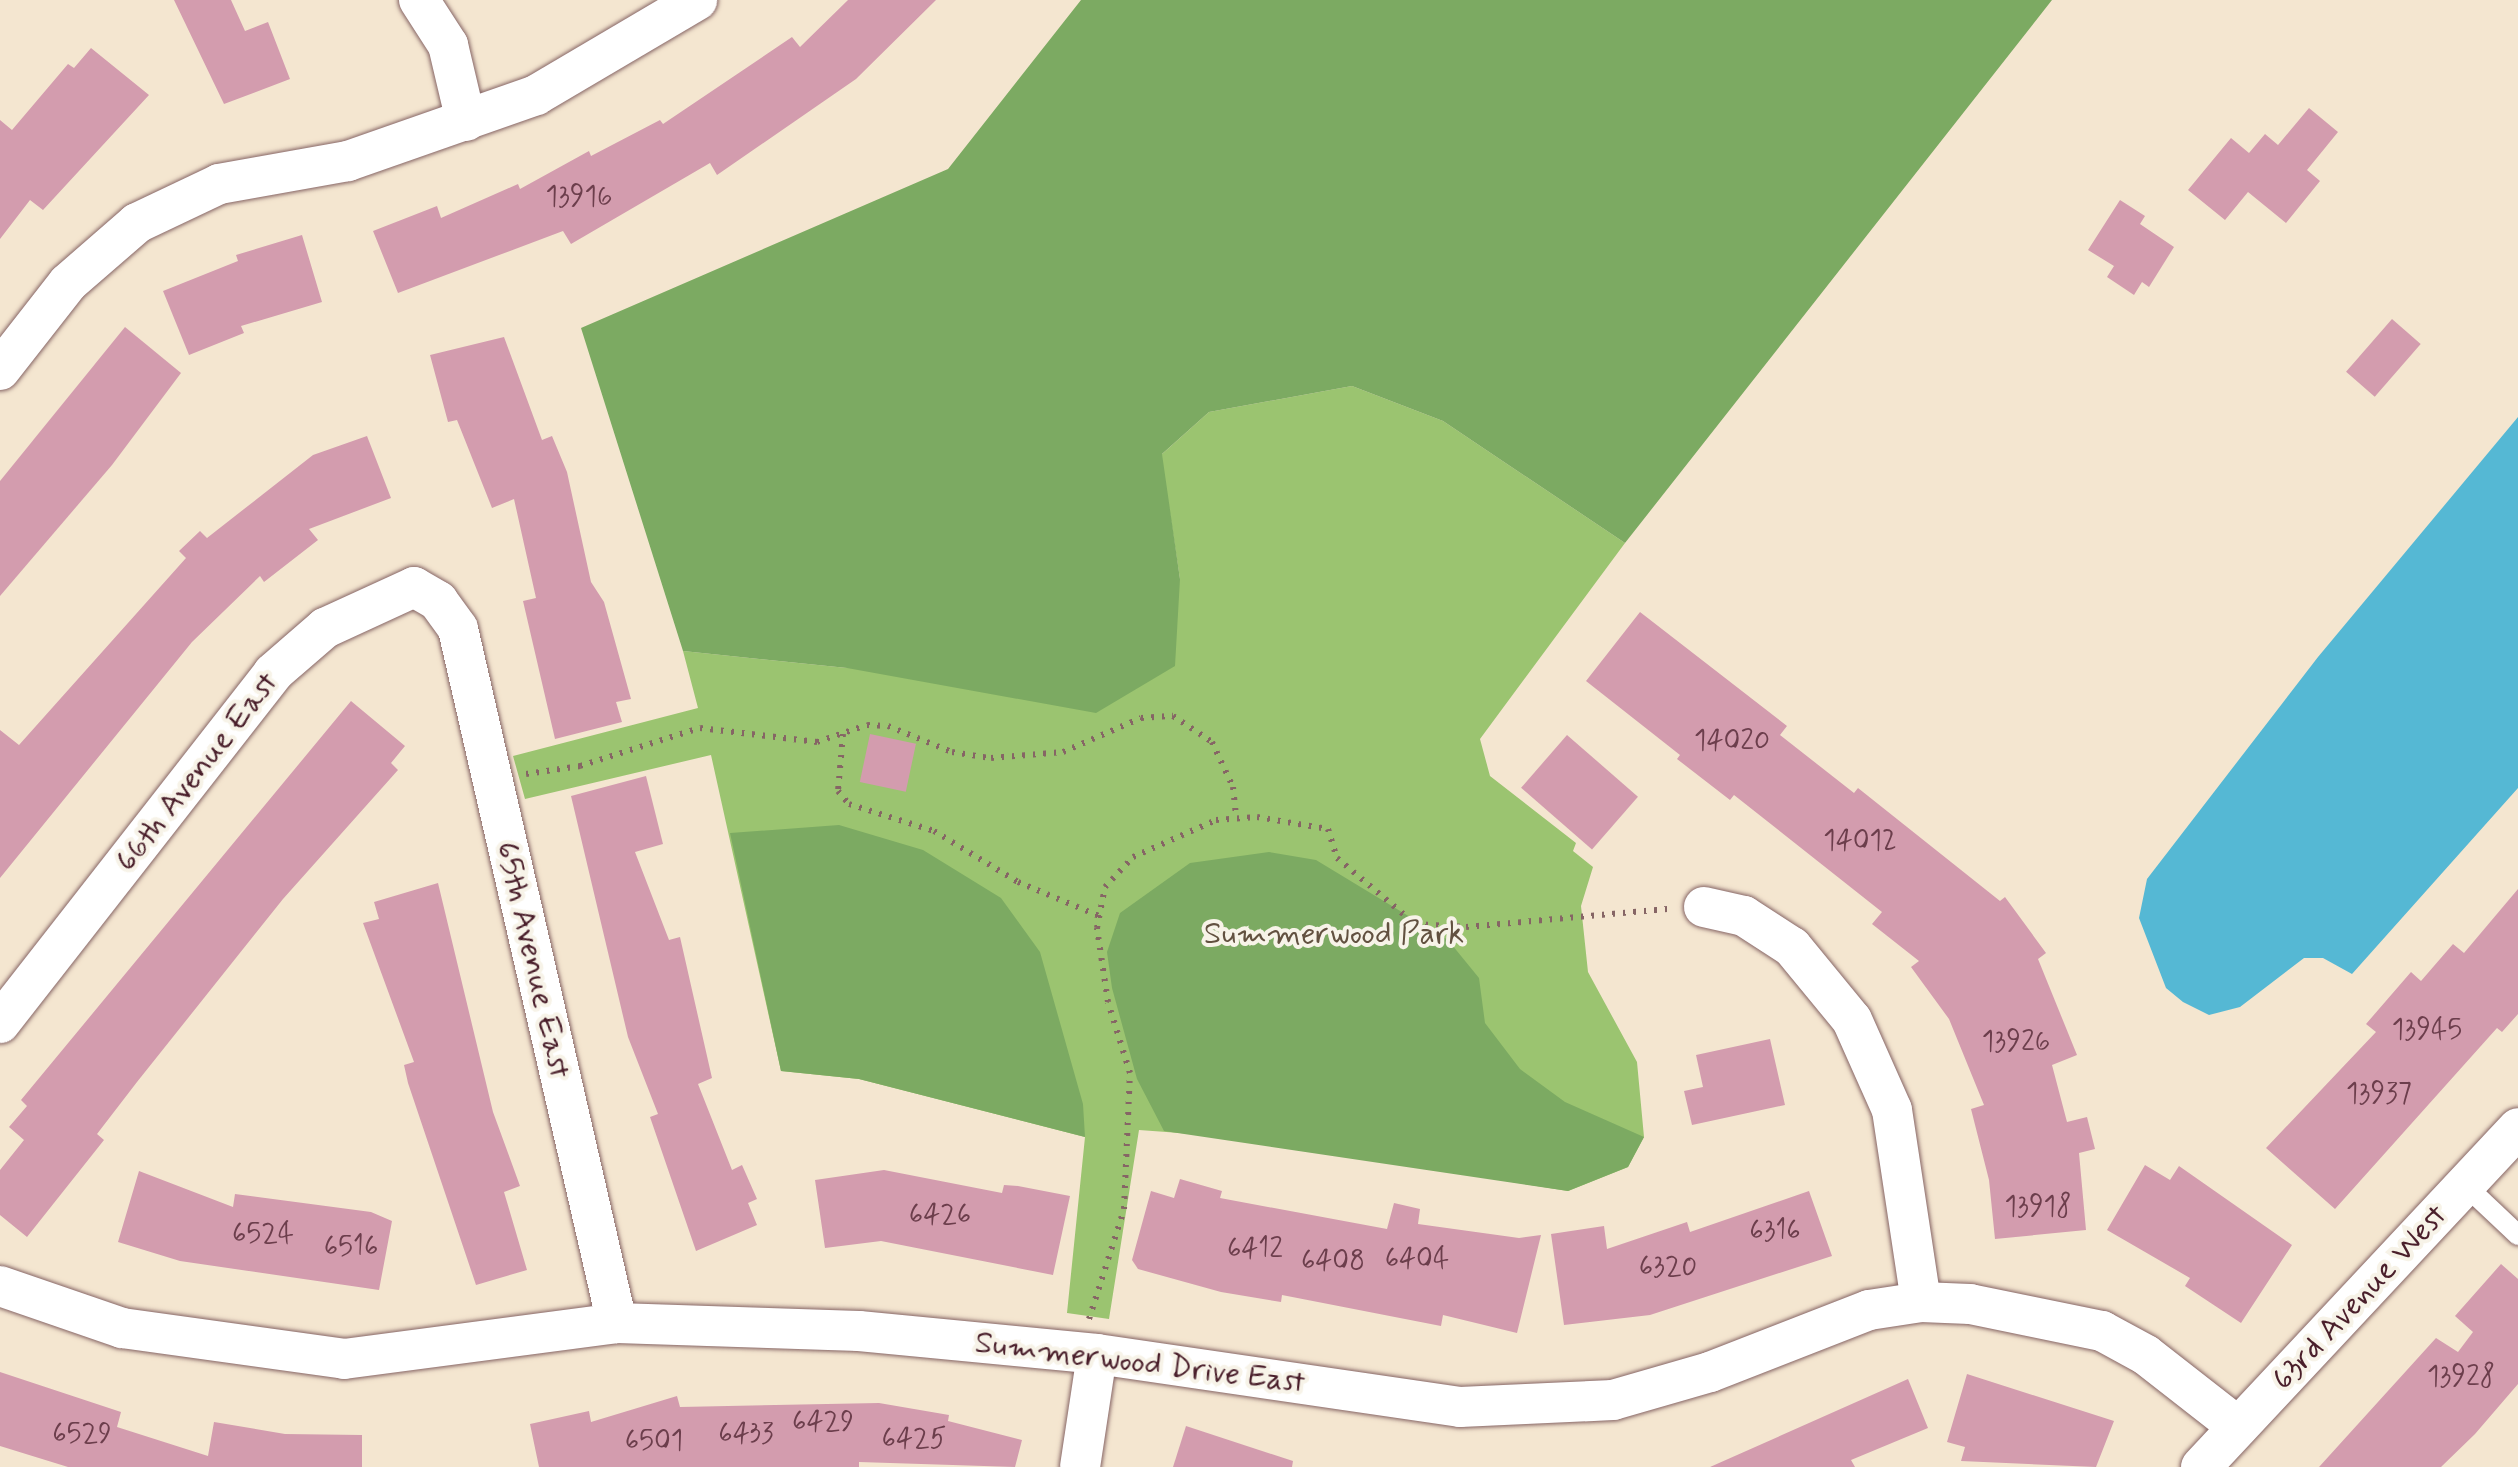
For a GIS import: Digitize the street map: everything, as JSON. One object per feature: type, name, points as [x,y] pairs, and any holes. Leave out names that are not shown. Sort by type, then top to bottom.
[{"type":"street","points":[[419,0],[448,45],[466,121]]},
{"type":"street","points":[[0,370],[68,283],[137,223],[219,184],[348,161],[536,95],[697,0]]},
{"type":"street","name":"66th Avenue East","points":[[0,1023],[273,673],[325,628],[414,587],[438,601]]},
{"type":"street","name":"65th Avenue East","points":[[438,601],[458,629],[617,1324]]},
{"type":"street","points":[[1704,908],[1744,916],[1792,947],[1852,1020],[1892,1110],[1920,1302]]},
{"type":"street","name":"63rd Avenue West","points":[[2201,1467],[2518,1128]]},
{"type":"street","name":"Summerwood Drive East","points":[[0,1286],[122,1328],[344,1359],[617,1324],[859,1331],[1090,1353],[1460,1407],[1552,1406],[1663,1386],[1812,1328],[1920,1302],[2014,1309],[2102,1331],[2146,1355],[2238,1427]]},
{"type":"street","points":[[1080,1467],[1090,1353]]},
{"type":"lane","points":[[2465,1185],[2518,1235]]},
{"type":"path","points":[[493,786],[700,728],[817,742],[888,726],[952,752],[1030,756],[1083,747],[1141,718],[1174,716],[1212,742],[1233,787],[1236,816]]},
{"type":"path","points":[[843,734],[838,791],[849,804],[934,831],[1018,882],[1099,916]]},
{"type":"path","points":[[1090,1353],[1124,1210],[1130,1073],[1098,958],[1099,916],[1104,886],[1134,857],[1236,816],[1328,829],[1337,858],[1415,924],[1466,926],[1556,914],[1704,908]]},
{"type":"green space","points":[[1081,0],[2052,0],[1625,543],[1443,421],[1352,386],[1209,412],[1162,454],[1180,579],[1175,666],[1096,713],[847,668],[683,651],[581,328],[948,169]]},
{"type":"green space","name":"Summerwood Park","points":[[1352,386],[1443,421],[1625,543],[1480,739],[1490,776],[1576,843],[1573,851],[1593,867],[1581,906],[1588,972],[1637,1062],[1644,1137],[1628,1167],[1568,1191],[1221,1136],[1139,1130],[1109,1319],[1067,1313],[1085,1137],[859,1079],[781,1071],[711,755],[525,799],[513,756],[698,708],[683,651],[847,668],[1180,579],[1161,455],[1209,412]]},
{"type":"green space","points":[[839,825],[923,850],[1001,898],[1040,952],[1083,1104],[1085,1137],[859,1079],[781,1071],[730,833]]},
{"type":"green space","points":[[1269,852],[1316,860],[1448,940],[1479,978],[1485,1023],[1520,1069],[1565,1102],[1644,1137],[1628,1167],[1568,1191],[1164,1131],[1137,1079],[1112,988],[1107,952],[1120,913],[1190,863]]},
{"type":"water","points":[[2518,417],[2518,788],[2352,974],[2323,958],[2304,958],[2240,1007],[2209,1015],[2183,1002],[2166,988],[2139,918],[2147,879],[2318,657]]},
{"type":"building","points":[[174,0],[231,0],[245,31],[268,22],[290,79],[224,104]]},
{"type":"building","points":[[848,0],[936,0],[856,79],[717,175],[710,163],[571,244],[563,231],[398,293],[373,231],[437,206],[441,218],[518,184],[520,189],[589,151],[591,156],[660,120],[663,124],[792,37],[800,47]]},
{"type":"building","points":[[91,48],[149,95],[43,210],[30,200],[0,239],[0,120],[12,130],[68,64],[74,68]]},
{"type":"building","points":[[2309,108],[2338,132],[2307,170],[2320,181],[2286,223],[2248,192],[2225,220],[2188,190],[2231,138],[2249,153],[2265,134],[2278,145]]},
{"type":"building","points":[[2120,200],[2145,216],[2140,224],[2174,247],[2149,287],[2142,282],[2134,295],[2107,277],[2114,266],[2088,250]]},
{"type":"building","points":[[302,235],[322,302],[241,326],[244,333],[189,355],[163,291],[238,261],[236,255]]},
{"type":"building","points":[[2392,319],[2421,344],[2375,397],[2346,372]]},
{"type":"building","points":[[125,327],[181,373],[112,465],[0,596],[0,481]]},
{"type":"building","points":[[504,337],[542,440],[552,436],[567,472],[591,582],[604,602],[631,699],[616,702],[622,722],[555,739],[523,601],[536,598],[514,499],[492,508],[457,420],[448,422],[430,355]]},
{"type":"building","points":[[367,436],[391,498],[309,529],[318,540],[264,582],[260,576],[192,642],[0,878],[0,730],[19,745],[186,558],[179,551],[200,531],[207,538],[313,455]]},
{"type":"building","points":[[1640,612],[1787,726],[1780,735],[1854,793],[1858,788],[2000,901],[2005,897],[2046,953],[2038,959],[2077,1055],[2052,1065],[2067,1122],[2087,1117],[2095,1149],[2079,1153],[2086,1230],[1995,1239],[1989,1180],[1971,1109],[1984,1105],[1949,1019],[1911,967],[1919,961],[1872,924],[1882,912],[1734,795],[1730,800],[1677,759],[1680,755],[1586,681]]},
{"type":"building","points":[[351,701],[405,746],[391,763],[398,770],[283,899],[137,1082],[97,1134],[104,1140],[27,1237],[0,1215],[0,1170],[24,1140],[9,1127],[27,1106],[21,1100]]},
{"type":"building","points":[[870,734],[916,744],[906,792],[860,782]]},
{"type":"building","points":[[1567,735],[1638,797],[1592,849],[1521,788]]},
{"type":"building","points":[[646,776],[663,844],[635,852],[669,940],[680,937],[712,1078],[698,1084],[732,1170],[742,1165],[757,1199],[748,1203],[757,1225],[696,1251],[650,1117],[658,1114],[628,1037],[571,796]]},
{"type":"building","points":[[438,883],[493,1112],[520,1186],[504,1192],[527,1270],[476,1285],[408,1083],[404,1065],[414,1062],[363,923],[379,919],[374,902]]},
{"type":"building","points":[[2518,889],[2518,1014],[2502,1032],[2497,1028],[2335,1209],[2266,1148],[2376,1032],[2366,1024],[2411,972],[2421,981],[2453,944],[2464,953]]},
{"type":"building","points":[[1770,1039],[1785,1105],[1692,1125],[1684,1091],[1703,1087],[1696,1055]]},
{"type":"building","points":[[2145,1165],[2170,1180],[2179,1166],[2292,1245],[2241,1323],[2185,1286],[2190,1278],[2107,1230]]},
{"type":"building","points":[[884,1170],[1002,1193],[1004,1185],[1070,1196],[1053,1275],[881,1241],[825,1248],[815,1180]]},
{"type":"building","points":[[139,1171],[233,1207],[235,1194],[371,1212],[392,1221],[379,1290],[180,1261],[118,1242]]},
{"type":"building","points":[[1180,1179],[1222,1191],[1220,1198],[1387,1229],[1394,1203],[1420,1209],[1418,1224],[1519,1238],[1541,1235],[1517,1333],[1443,1315],[1441,1326],[1282,1295],[1281,1302],[1221,1292],[1138,1269],[1132,1260],[1151,1191],[1174,1198]]},
{"type":"building","points":[[1809,1191],[1832,1256],[1650,1315],[1564,1325],[1551,1234],[1604,1226],[1607,1249],[1687,1222],[1690,1232]]},
{"type":"building","points":[[2501,1264],[2518,1279],[2518,1384],[2475,1434],[2441,1467],[2319,1467],[2436,1338],[2458,1352],[2473,1332],[2455,1316]]},
{"type":"building","points":[[0,1372],[121,1412],[117,1427],[208,1456],[214,1422],[285,1434],[362,1435],[362,1467],[68,1467],[0,1446]]},
{"type":"building","points":[[1967,1374],[2114,1421],[2096,1467],[1961,1461],[1965,1447],[1947,1442]]},
{"type":"building","points":[[1908,1379],[1928,1428],[1851,1460],[1855,1467],[1710,1467]]},
{"type":"building","points":[[677,1396],[680,1407],[879,1403],[949,1415],[948,1421],[1022,1440],[1015,1467],[859,1462],[859,1467],[539,1467],[530,1424],[589,1411],[591,1422]]},
{"type":"building","points":[[1186,1426],[1293,1461],[1292,1467],[1173,1467]]}]
